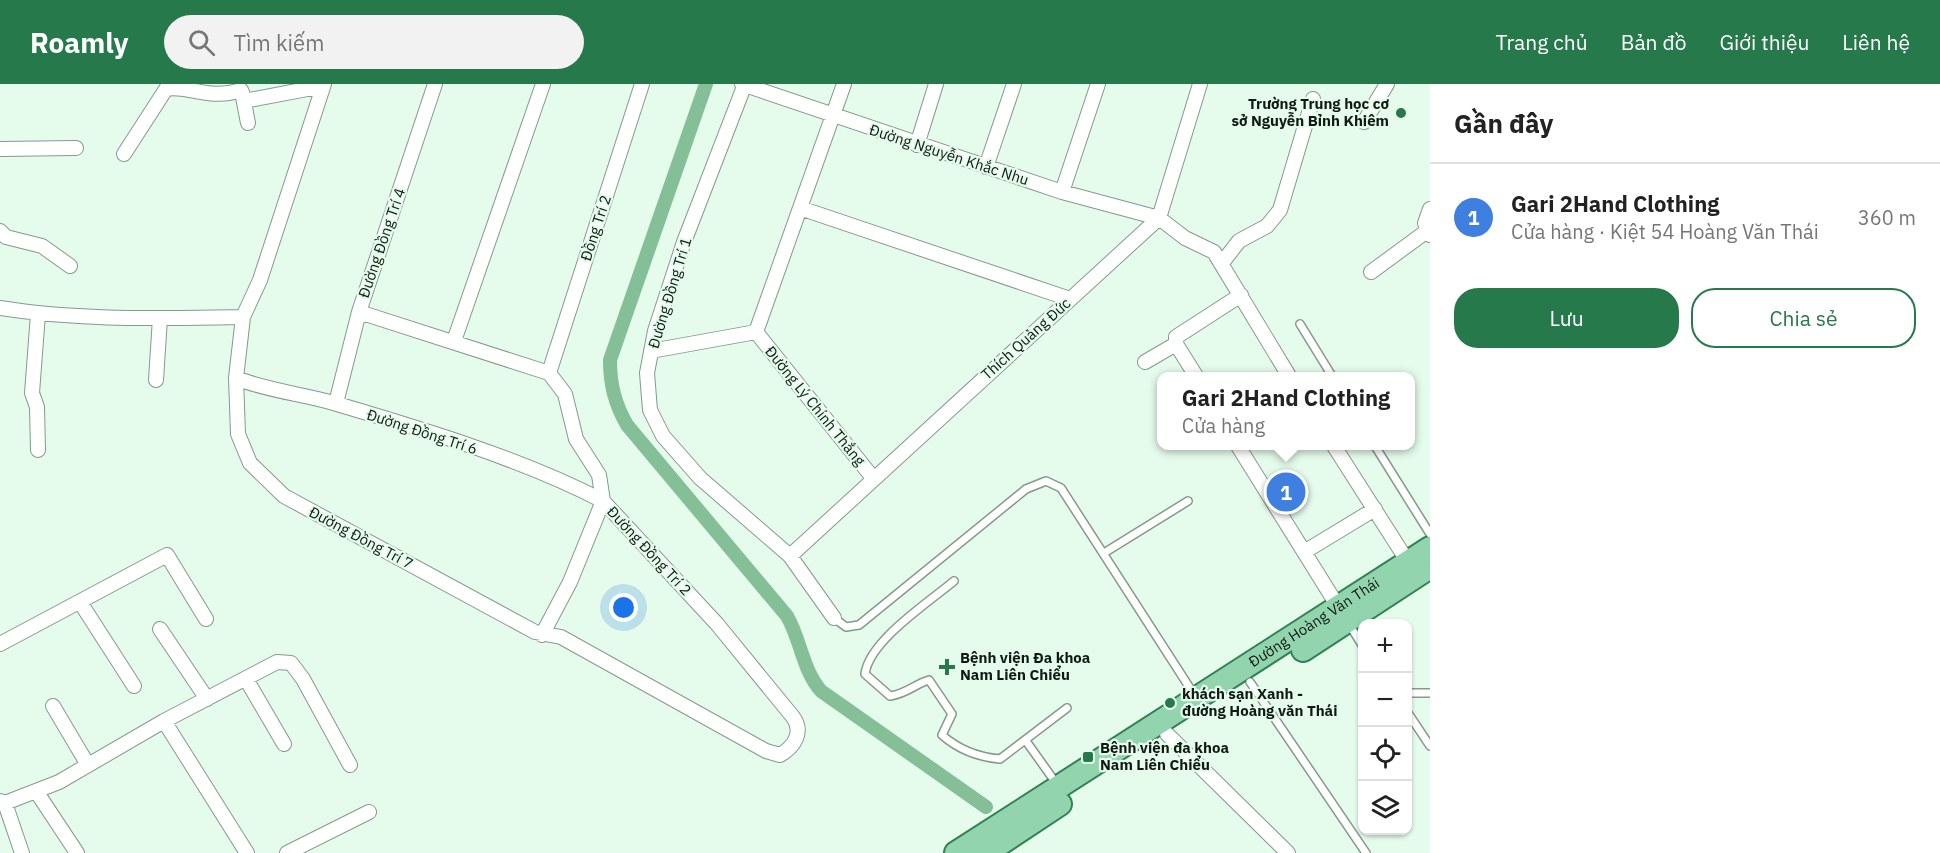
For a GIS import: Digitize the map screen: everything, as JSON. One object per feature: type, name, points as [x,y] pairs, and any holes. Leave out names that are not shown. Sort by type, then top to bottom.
[{"type":"main road","name":"Đường Hoàng Văn Thái","points":[[956,853],[1065,788],[1167,734],[1250,682],[1343,615],[1419,565],[1430,548]]},
{"type":"main road","name":"Đường Hoàng Văn Thái","points":[[986,853],[1065,788],[1197,699],[1343,615]]},
{"type":"street","name":"Đường Đồng Trí 4","points":[[336,403],[358,312],[435,84]]},
{"type":"street","points":[[454,341],[543,84]]},
{"type":"street","name":"Đồng Trí 2","points":[[549,373],[642,84]]},
{"type":"street","name":"Đường Nguyễn Khắc Nhu","points":[[744,84],[918,145],[1062,192],[1159,218]]},
{"type":"street","name":"Đường Đồng Trí 1","points":[[744,84],[684,242],[655,331],[647,382],[650,410],[663,436],[700,478],[790,556],[834,618]]},
{"type":"street","points":[[756,332],[844,84]]},
{"type":"street","points":[[918,145],[936,84]]},
{"type":"street","points":[[986,167],[1014,84]]},
{"type":"street","points":[[1062,192],[1098,84]]},
{"type":"street","points":[[1200,84],[1159,218],[1185,238],[1214,252],[1287,372]]},
{"type":"street","points":[[1364,122],[1387,84]]},
{"type":"street","points":[[124,154],[162,91],[169,87],[226,96],[242,92],[323,85]]},
{"type":"street","name":"Đường Đồng Trí 7","points":[[323,85],[260,280],[243,317],[236,378],[238,434],[250,463],[284,496],[542,635],[561,637],[766,751],[780,755],[794,744],[798,724],[787,710]]},
{"type":"street","points":[[242,92],[248,123]]},
{"type":"street","points":[[1222,263],[1239,241],[1267,226],[1280,210],[1312,99]]},
{"type":"street","points":[[0,148],[76,148]]},
{"type":"street","points":[[800,208],[1070,299]]},
{"type":"street","points":[[1371,272],[1429,233],[1425,223],[1430,209]]},
{"type":"street","name":"Thích Quảng Đức","points":[[790,556],[1159,218]]},
{"type":"street","points":[[0,231],[6,237],[42,246],[70,266]]},
{"type":"street","points":[[1194,372],[1176,344],[1176,338],[1241,295]]},
{"type":"street","points":[[0,308],[38,314],[160,318],[243,317]]},
{"type":"street","points":[[358,312],[549,373]]},
{"type":"street","points":[[38,314],[32,393],[37,407],[38,450]]},
{"type":"street","points":[[156,380],[160,318]]},
{"type":"street","name":"Đường Lý Chính Thắng","points":[[651,351],[756,332],[873,478]]},
{"type":"street","points":[[1145,362],[1176,344]]},
{"type":"street","name":"Đường Đồng Trí 2","points":[[549,373],[565,394],[576,439],[599,475],[603,501],[717,624],[787,710]]},
{"type":"street","name":"Đường Đồng Trí 6","points":[[236,378],[336,403],[512,461],[561,480],[603,501]]},
{"type":"street","points":[[1240,450],[1343,615]]},
{"type":"street","points":[[1337,450],[1374,509],[1419,565]]},
{"type":"street","points":[[542,635],[570,582],[603,501]]},
{"type":"street","points":[[1304,552],[1374,509]]},
{"type":"street","points":[[0,644],[167,555],[206,620]]},
{"type":"street","points":[[80,602],[134,686]]},
{"type":"street","points":[[160,628],[207,699]]},
{"type":"street","points":[[22,853],[2,802],[59,782],[164,721],[277,662],[291,663],[303,679],[350,765]]},
{"type":"street","points":[[246,679],[284,744]]},
{"type":"street","points":[[53,706],[88,765]]},
{"type":"street","points":[[164,721],[247,853]]},
{"type":"street","points":[[1167,734],[1288,853]]},
{"type":"street","points":[[36,791],[77,853]]},
{"type":"street","points":[[287,853],[369,812]]},
{"type":"lane","points":[[1300,324],[1330,372]]},
{"type":"lane","points":[[1378,450],[1430,534]]},
{"type":"lane","points":[[834,618],[846,627],[859,625],[1026,489],[1040,481],[1051,482],[1061,488],[1197,699]]},
{"type":"lane","points":[[1104,553],[1188,501]]},
{"type":"lane","points":[[954,581],[881,642],[866,661],[865,674],[890,696],[901,694],[918,683],[929,680],[952,714],[942,735],[980,758],[1000,759],[1067,708]]},
{"type":"lane","points":[[1343,615],[1358,639]]},
{"type":"lane","points":[[1250,682],[1366,853]]},
{"type":"lane","points":[[1412,693],[1430,693]]},
{"type":"lane","points":[[1412,720],[1430,747]]},
{"type":"lane","points":[[1026,741],[1065,788]]},
{"type":"waterway","points":[[706,84],[610,360],[612,386],[619,410],[627,425],[787,616],[810,673],[821,691],[986,807]]},
{"type":"place","name":"Trường Trung học cơ sở Nguyễn Bỉnh Khiêm","points":[[1401,113]]},
{"type":"place","name":"Gari 2Hand Clothing","points":[[1286,492]]},
{"type":"place","name":"Bệnh viện Đa khoa Nam Liên Chiểu","points":[[947,667]]},
{"type":"place","name":"khách sạn Xanh - đường Hoàng văn Thái","points":[[1170,703]]},
{"type":"place","name":"Bệnh viện đa khoa Nam Liên Chiểu","points":[[1088,757]]}]
